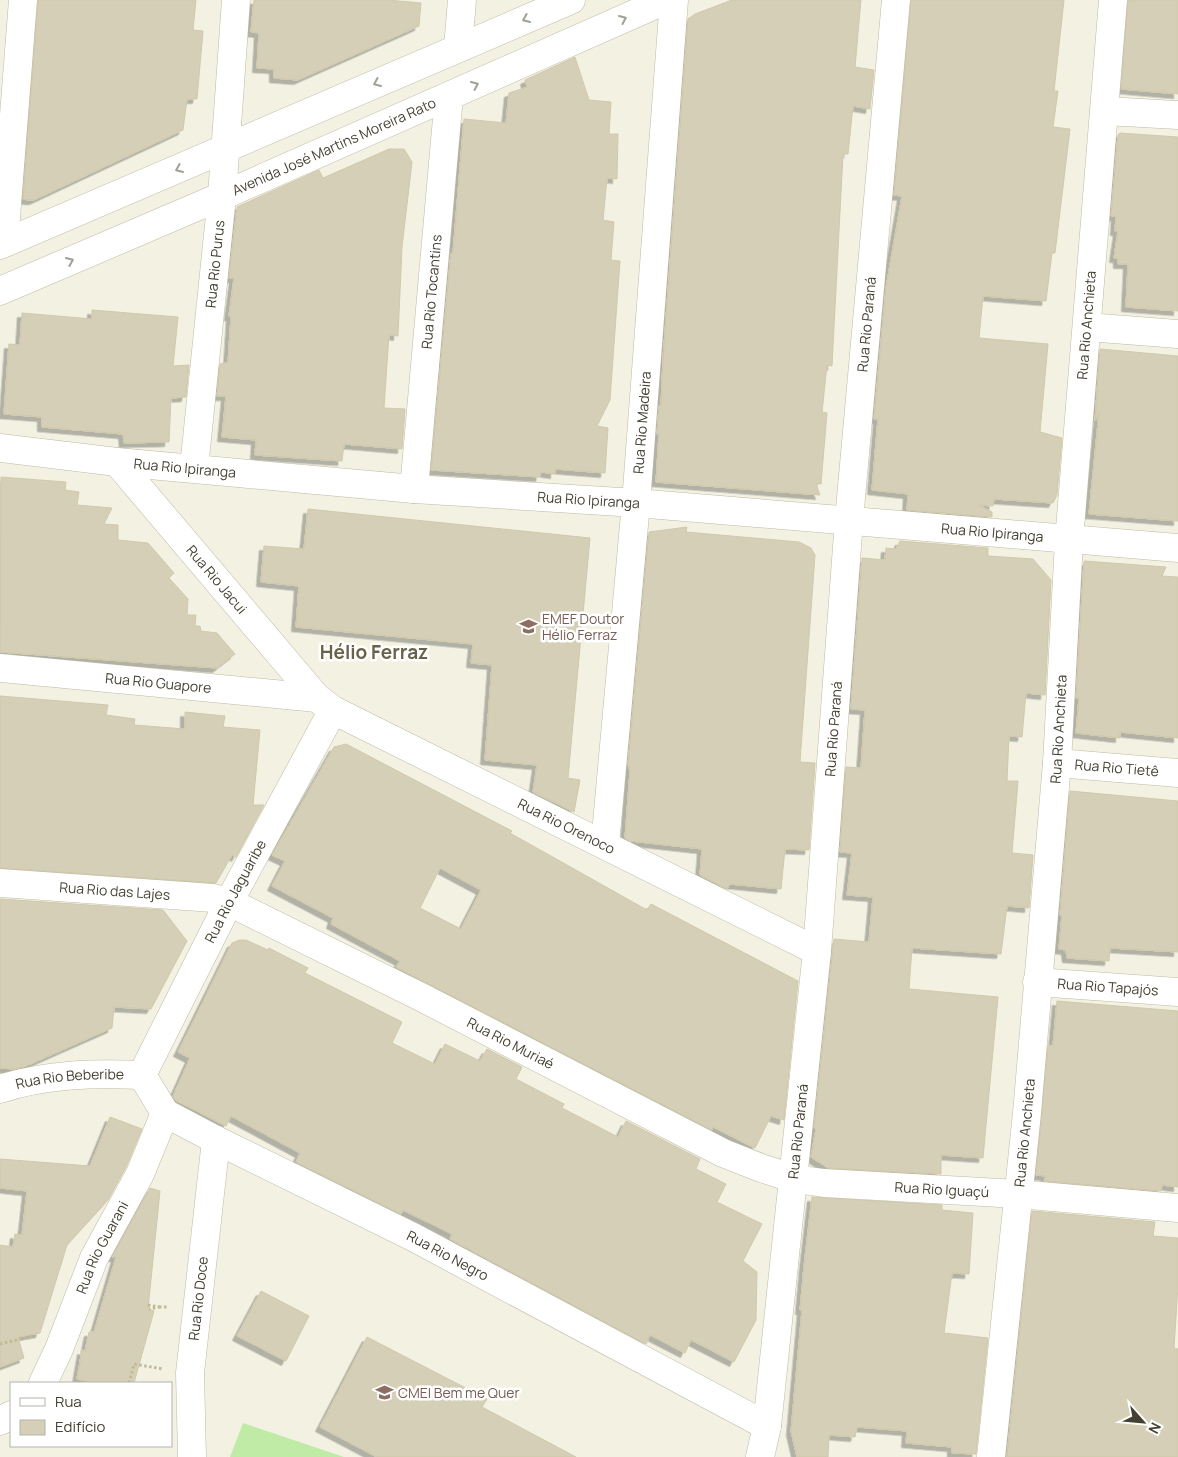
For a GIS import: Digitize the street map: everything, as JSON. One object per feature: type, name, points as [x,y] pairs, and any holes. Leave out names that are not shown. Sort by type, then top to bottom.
[{"type":"street","points":[[23,0],[2,244],[571,0]]},
{"type":"street","name":"Rua Rio Purus","points":[[194,468],[222,196],[236,0]]},
{"type":"street","points":[[458,48],[462,0]]},
{"type":"street","name":"Avenida José Martins Moreira Rato","points":[[0,291],[222,196],[666,0]]},
{"type":"street","name":"Rua Rio Madeira","points":[[605,845],[636,503],[674,0]]},
{"type":"street","name":"Rua Rio Paraná","points":[[760,1457],[767,1426],[795,1179],[817,951],[849,520],[896,0]]},
{"type":"street","name":"Rua Rio Anchieta","points":[[991,1457],[1027,1113],[1057,763],[1070,541],[1113,0]]},
{"type":"street","name":"Rua Rio Tocantins","points":[[414,489],[449,96]]},
{"type":"street","points":[[1105,111],[1178,115]]},
{"type":"street","points":[[1087,327],[1178,334]]},
{"type":"street","name":"Rua Rio Ipiranga","points":[[0,448],[117,462],[414,489],[636,503],[849,520],[1070,541],[1178,548]]},
{"type":"street","name":"Rua Rio Jacui","points":[[117,462],[324,704]]},
{"type":"street","name":"Rua Rio Guapore","points":[[0,668],[324,704]]},
{"type":"street","name":"Rua Rio Orenoco","points":[[324,704],[817,951]]},
{"type":"street","name":"Rua Rio Jaguaribe","points":[[142,1075],[229,902],[324,704]]},
{"type":"street","name":"Rua Rio Tietê","points":[[1057,763],[1178,773]]},
{"type":"street","name":"Rua Rio das Lajes","points":[[0,883],[213,898],[229,902]]},
{"type":"street","name":"Rua Rio Muriaé","points":[[229,902],[423,998],[723,1153],[795,1179]]},
{"type":"street","name":"Rua Rio Tapajós","points":[[1037,982],[1178,992]]},
{"type":"street","points":[[142,1075],[165,1113]]},
{"type":"street","name":"Rua Rio Beberibe","points":[[0,1089],[61,1076],[142,1075]]},
{"type":"street","name":"Rua Rio Negro","points":[[165,1113],[413,1237],[767,1426]]},
{"type":"street","name":"Rua Rio Guarani","points":[[43,1382],[59,1349],[94,1258],[140,1174],[165,1113]]},
{"type":"street","name":"Rua Rio Doce","points":[[192,1457],[190,1373],[216,1140]]},
{"type":"street","name":"Rua Rio Iguaçú","points":[[795,1179],[866,1186],[1018,1194],[1178,1208]]},
{"type":"path","points":[[0,1344],[41,1335]]},
{"type":"path","points":[[129,1382],[134,1364],[148,1367]]},
{"type":"green space","points":[[243,1423],[344,1457],[230,1457]]},
{"type":"building","points":[[38,0],[196,0],[193,30],[203,31],[197,99],[187,99],[183,130],[34,200],[29,200],[23,199]]},
{"type":"building","points":[[254,0],[388,0],[421,3],[419,26],[298,80],[274,78],[274,69],[257,68],[259,33],[251,32]]},
{"type":"building","points":[[732,0],[861,0],[855,67],[874,70],[870,109],[853,106],[848,154],[843,154],[832,366],[827,365],[822,412],[827,413],[821,484],[816,484],[820,495],[656,482],[659,434],[657,434],[659,406],[661,406],[688,19],[695,14]]},
{"type":"building","points":[[911,0],[1064,0],[1054,91],[1058,91],[1053,127],[1070,129],[1055,253],[1052,253],[1046,301],[983,296],[979,338],[1048,344],[1040,432],[1062,438],[1057,495],[1053,503],[994,499],[993,506],[979,505],[992,512],[992,517],[907,510],[908,494],[872,490],[878,419],[874,419],[886,288],[902,196],[894,195]]},
{"type":"building","points":[[1128,0],[1178,0],[1178,94],[1121,89]]},
{"type":"building","points":[[575,57],[589,100],[611,102],[609,134],[618,134],[617,179],[607,178],[603,220],[614,222],[611,260],[620,261],[610,400],[597,426],[608,428],[605,473],[555,469],[555,474],[541,472],[540,477],[431,470],[451,253],[453,253],[464,119],[506,123],[509,93],[527,87],[525,80]]},
{"type":"building","points":[[1120,133],[1178,137],[1178,311],[1126,307],[1128,264],[1118,264],[1118,258],[1114,258],[1118,231],[1115,231],[1116,216],[1111,216],[1118,135]]},
{"type":"building","points":[[389,149],[404,149],[412,162],[402,247],[398,336],[389,335],[384,408],[405,409],[402,449],[344,444],[342,461],[255,455],[256,440],[222,437],[226,396],[217,396],[220,364],[228,363],[231,317],[229,316],[234,278],[229,278],[237,207],[319,170],[323,178]]},
{"type":"building","points":[[92,310],[178,317],[173,366],[189,365],[186,397],[171,398],[169,442],[124,443],[123,434],[42,427],[42,417],[4,414],[9,344],[20,345],[22,313],[92,319]]},
{"type":"building","points":[[1100,349],[1178,356],[1178,521],[1089,514],[1099,413],[1095,421]]},
{"type":"building","points":[[1,477],[66,482],[65,490],[79,492],[77,505],[112,508],[104,524],[118,525],[118,540],[148,543],[174,573],[169,578],[188,599],[187,615],[196,615],[195,626],[200,626],[201,631],[217,633],[235,654],[217,668],[0,652]]},
{"type":"building","points":[[308,509],[590,538],[568,778],[580,780],[574,812],[533,792],[537,765],[485,760],[492,665],[471,663],[473,644],[296,627],[299,586],[261,582],[264,546],[304,549]]},
{"type":"building","points":[[687,527],[686,532],[799,542],[811,548],[815,555],[800,762],[815,763],[809,850],[785,849],[781,889],[730,884],[727,889],[700,875],[702,849],[630,841],[625,838],[630,771],[628,765],[649,532]]},
{"type":"building","points":[[900,541],[988,548],[988,556],[1033,559],[1051,580],[1045,695],[1026,693],[1022,737],[1009,736],[1007,781],[1018,781],[1012,853],[1033,855],[1029,908],[1007,906],[1001,954],[912,948],[909,989],[998,997],[983,1158],[941,1155],[941,1174],[828,1168],[811,1157],[816,1129],[814,1128],[834,939],[869,942],[873,897],[847,895],[852,853],[840,852],[846,767],[861,768],[865,710],[851,709],[862,558],[885,560],[886,548],[896,549]]},
{"type":"building","points":[[1084,561],[1166,567],[1162,576],[1178,577],[1178,738],[1120,732],[1120,738],[1076,733],[1079,698],[1076,698]]},
{"type":"building","points":[[0,696],[108,705],[106,715],[135,719],[134,725],[185,729],[185,712],[225,716],[223,727],[260,730],[253,805],[264,805],[236,857],[232,855],[216,883],[0,868]]},
{"type":"building","points":[[346,744],[512,831],[510,833],[647,910],[651,904],[798,981],[784,1120],[771,1116],[755,1148],[713,1127],[712,1130],[396,967],[400,961],[331,924],[333,918],[272,886],[285,861],[272,855],[334,747]],"holes":[[[440,868],[481,890],[461,929],[420,908]]]},
{"type":"building","points":[[1070,791],[1178,801],[1178,952],[1110,948],[1109,961],[1067,958],[1066,950],[1059,949]]},
{"type":"building","points":[[0,899],[163,910],[187,941],[151,1009],[114,1007],[112,1028],[26,1066],[14,1069],[0,1068]]},
{"type":"building","points":[[246,940],[268,950],[269,948],[308,968],[305,973],[402,1022],[392,1043],[435,1064],[445,1044],[480,1061],[487,1049],[522,1067],[516,1079],[564,1104],[562,1108],[618,1137],[626,1121],[700,1159],[696,1169],[726,1184],[717,1202],[762,1224],[743,1261],[757,1272],[756,1320],[734,1362],[691,1340],[685,1353],[650,1335],[646,1344],[450,1239],[452,1234],[403,1210],[401,1214],[296,1162],[300,1153],[231,1116],[226,1126],[175,1100],[173,1096],[190,1058],[178,1052],[232,943]]},
{"type":"building","points":[[1057,1001],[1178,1011],[1178,1187],[1162,1185],[1161,1191],[1044,1181],[1046,1176],[1036,1175],[1048,1045],[1053,1046]]},
{"type":"building","points":[[110,1117],[142,1129],[126,1167],[108,1200],[67,1245],[40,1333],[18,1337],[24,1358],[0,1367],[0,1245],[13,1247],[15,1234],[22,1235],[27,1191],[0,1188],[0,1159],[90,1166]]},
{"type":"building","points":[[150,1188],[160,1191],[148,1309],[154,1311],[134,1382],[86,1382],[77,1379],[82,1350],[85,1351],[89,1332],[94,1332],[116,1257],[112,1257]]},
{"type":"building","points":[[812,1197],[942,1205],[942,1210],[973,1213],[969,1274],[952,1273],[944,1333],[988,1338],[976,1454],[952,1453],[952,1447],[906,1443],[907,1431],[857,1427],[855,1437],[829,1435],[828,1457],[797,1457],[791,1431],[802,1310],[800,1310]]},
{"type":"building","points":[[1032,1211],[1155,1222],[1153,1236],[1178,1238],[1178,1286],[1174,1348],[1178,1349],[1178,1457],[1007,1457]]},
{"type":"building","points":[[261,1291],[309,1316],[286,1361],[237,1336]]},
{"type":"building","points":[[367,1337],[487,1399],[482,1407],[576,1457],[377,1457],[320,1427]]},
{"type":"place","name":"EMEF Doutor Hélio Ferraz","points":[[528,627]]},
{"type":"place","name":"CMEI Bem me Quer","points":[[384,1393]]},
{"type":"district","name":"Hélio Ferraz","points":[[374,652]]}]
